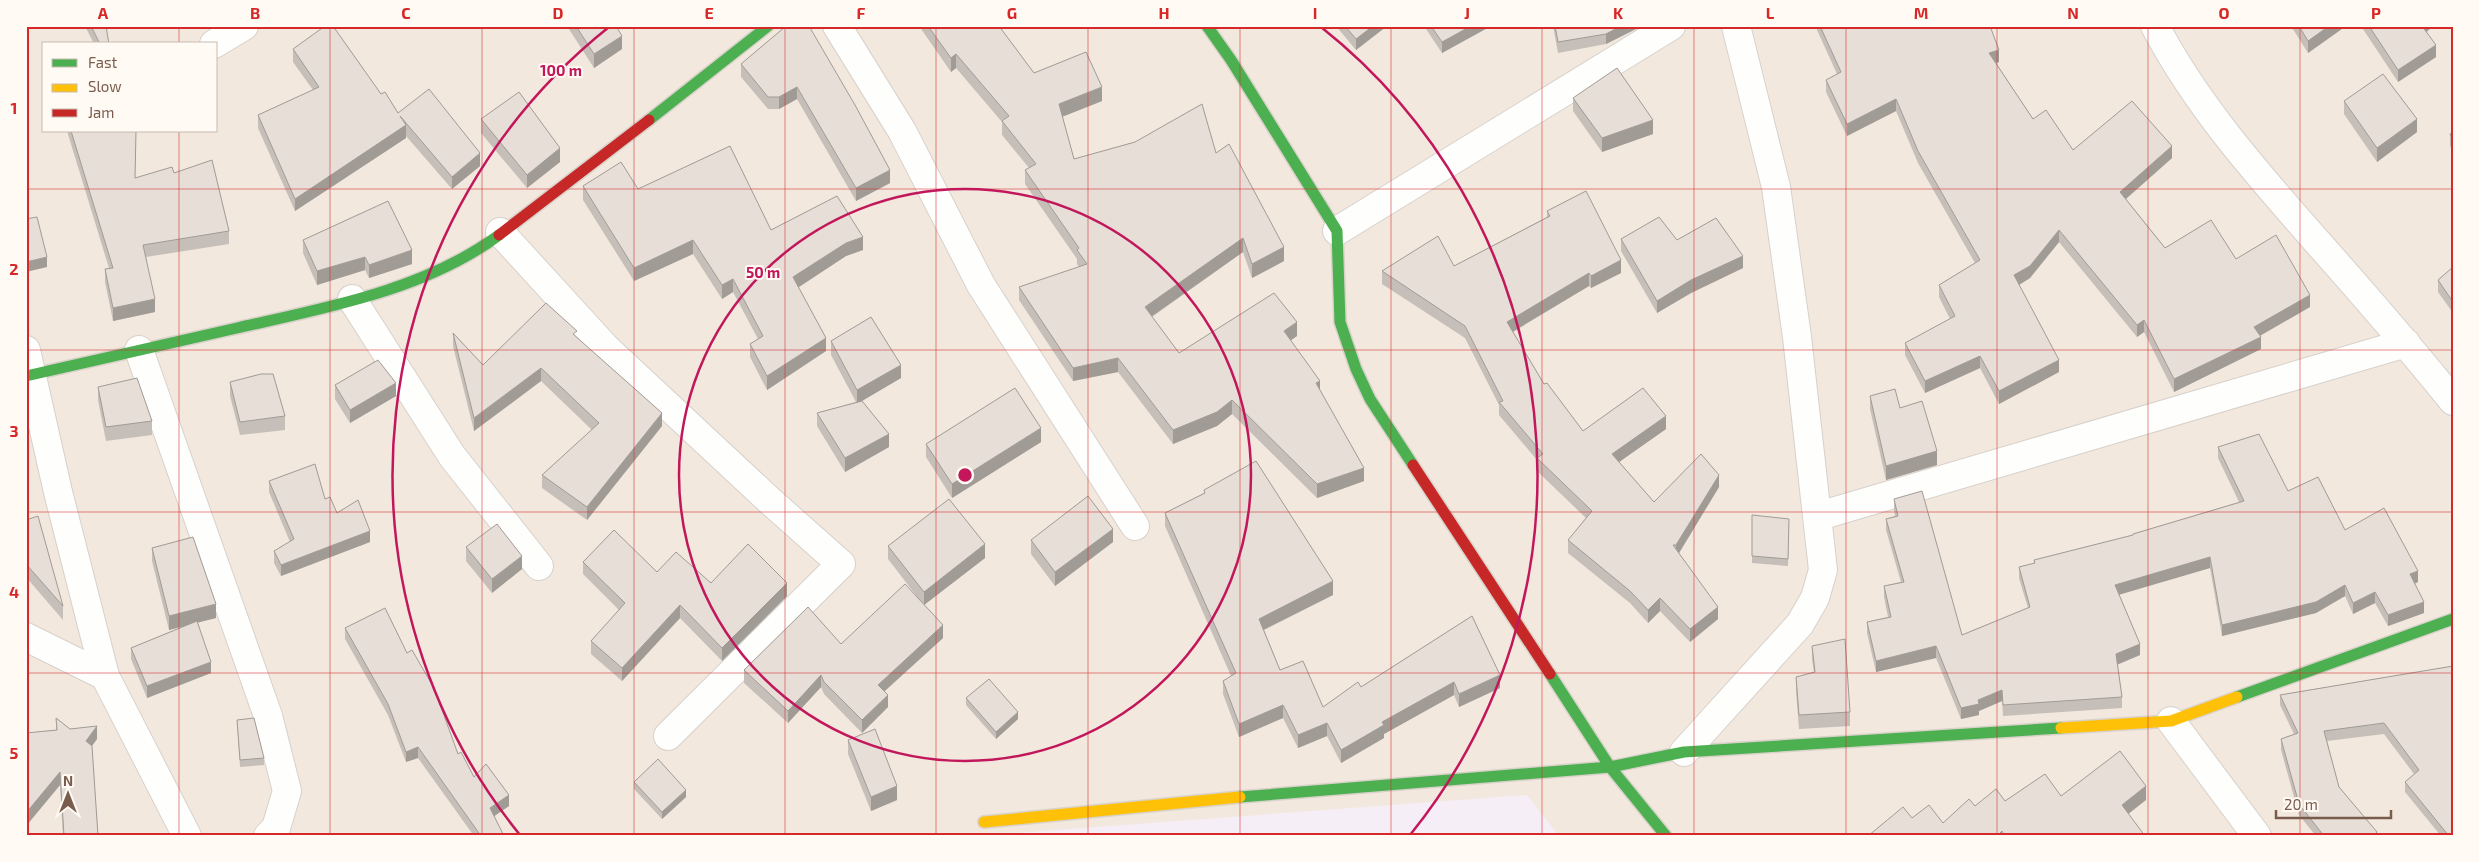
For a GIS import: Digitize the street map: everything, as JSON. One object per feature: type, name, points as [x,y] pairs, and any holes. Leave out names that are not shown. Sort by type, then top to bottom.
[{"type":"street","points":[[217,42],[244,26]]},
{"type":"street","points":[[187,836],[105,676],[28,367],[139,350],[352,299],[419,278],[476,252],[500,232],[569,183],[768,26]]},
{"type":"street","points":[[837,26],[902,132],[981,285],[1135,526]]},
{"type":"street","points":[[1207,26],[1231,60],[1337,232],[1340,322],[1356,369],[1370,398],[1610,767],[1666,836]]},
{"type":"street","points":[[1337,232],[1671,26]]},
{"type":"street","points":[[1684,752],[1800,624],[1815,598],[1823,570],[1818,516],[1776,187],[1736,26]]},
{"type":"street","points":[[2155,26],[2195,93],[2262,179],[2453,400]]},
{"type":"street","points":[[500,232],[606,348],[769,500],[841,564],[668,736]]},
{"type":"street","points":[[352,299],[452,456],[540,566]]},
{"type":"street","points":[[1818,516],[2406,344]]},
{"type":"street","points":[[139,350],[268,716],[287,791],[276,828],[268,836]]},
{"type":"street","points":[[984,822],[1312,790],[1610,767],[1684,752],[2171,721],[2453,618]]},
{"type":"street","points":[[26,637],[105,676]]},
{"type":"street","points":[[2171,721],[2257,836]]},
{"type":"shaded area","points":[[26,26],[2453,26],[2453,836],[26,836]]},
{"type":"shaded area","points":[[1527,795],[1559,836],[974,836]]},
{"type":"building","points":[[91,26],[106,26],[109,42],[99,42]]},
{"type":"building","points":[[325,26],[333,26],[381,94],[385,92],[398,113],[429,89],[480,153],[452,177],[400,116],[406,125],[295,199],[258,115],[319,87],[293,49]]},
{"type":"building","points":[[576,26],[616,26],[622,36],[594,54]]},
{"type":"building","points":[[786,26],[809,26],[890,170],[856,188],[797,87],[779,97],[768,97],[741,64]]},
{"type":"building","points":[[928,26],[999,26],[1034,73],[1086,52],[1102,87],[1059,104],[1074,159],[1135,142],[1202,104],[1216,153],[1229,144],[1284,247],[1252,264],[1243,238],[1145,307],[1179,353],[1274,293],[1297,322],[1284,331],[1320,381],[1316,383],[1364,468],[1317,484],[1232,400],[1217,412],[1173,430],[1118,358],[1073,368],[1019,287],[1087,264],[1077,250],[1079,248],[1025,170],[1036,164],[1002,121],[1009,116],[956,54],[951,58]]},
{"type":"building","points":[[1345,26],[1373,26],[1356,39]]},
{"type":"building","points":[[1431,26],[1471,26],[1442,42]]},
{"type":"building","points":[[1555,26],[1621,26],[1606,34],[1558,42]]},
{"type":"building","points":[[1820,26],[1990,26],[1999,50],[1989,53],[2033,119],[2046,110],[2073,150],[2132,101],[2172,146],[2120,192],[2165,248],[2211,220],[2236,259],[2276,235],[2310,295],[2254,327],[2261,337],[2174,379],[2144,320],[2137,325],[2059,230],[2030,266],[2014,275],[2059,360],[1999,391],[1980,356],[1925,381],[1905,343],[1955,316],[1939,285],[1980,260],[1918,151],[1896,99],[1847,124],[1826,80],[1841,72]]},
{"type":"building","points":[[2299,26],[2329,26],[2308,41]]},
{"type":"building","points":[[2369,26],[2422,26],[2436,45],[2398,70]]},
{"type":"building","points":[[1617,68],[1653,120],[1602,138],[1573,98]]},
{"type":"building","points":[[2383,74],[2417,119],[2377,148],[2344,101]]},
{"type":"building","points":[[519,92],[560,148],[527,175],[481,119]]},
{"type":"building","points":[[71,132],[136,132],[135,178],[172,167],[174,173],[212,160],[229,231],[143,245],[155,299],[113,308],[105,269],[113,268]]},
{"type":"building","points":[[730,146],[771,230],[837,196],[863,237],[846,243],[793,277],[826,338],[767,376],[750,344],[763,336],[733,279],[722,285],[693,240],[634,268],[583,186],[621,162],[638,189]]},
{"type":"building","points":[[1586,191],[1621,260],[1591,276],[1589,273],[1507,322],[1544,384],[1547,383],[1583,431],[1643,388],[1666,416],[1612,454],[1654,502],[1701,454],[1719,475],[1676,545],[1673,545],[1718,607],[1690,629],[1660,598],[1648,610],[1630,591],[1568,540],[1592,511],[1537,458],[1543,454],[1499,402],[1503,401],[1465,326],[1382,271],[1438,236],[1454,266],[1550,216],[1547,211]]},
{"type":"building","points":[[388,201],[412,250],[369,265],[365,257],[317,271],[303,240]]},
{"type":"building","points":[[37,217],[47,257],[26,262],[26,219]]},
{"type":"building","points":[[1659,217],[1677,240],[1716,218],[1743,256],[1691,280],[1657,301],[1621,239]]},
{"type":"building","points":[[2453,267],[2453,302],[2438,280]]},
{"type":"building","points":[[546,303],[577,331],[573,334],[662,413],[587,507],[542,475],[599,423],[541,368],[474,418],[453,333],[483,365]]},
{"type":"building","points":[[871,317],[901,365],[857,390],[831,341]]},
{"type":"building","points":[[378,360],[396,383],[350,410],[335,385]]},
{"type":"building","points":[[261,374],[273,374],[285,416],[240,422],[230,382]]},
{"type":"building","points":[[137,378],[152,421],[106,427],[98,387]]},
{"type":"building","points":[[1015,388],[1041,428],[952,484],[926,444]]},
{"type":"building","points":[[1895,389],[1900,408],[1922,401],[1937,451],[1886,466],[1870,396]]},
{"type":"building","points":[[862,401],[889,434],[845,458],[817,413]]},
{"type":"building","points":[[2259,434],[2288,491],[2318,477],[2345,530],[2384,508],[2418,571],[2410,574],[2424,602],[2388,615],[2375,592],[2353,603],[2345,585],[2316,602],[2222,625],[2210,557],[2115,585],[2140,644],[2116,654],[2122,697],[2003,705],[2002,690],[1978,700],[1979,704],[1961,708],[1936,646],[1876,661],[1867,622],[1891,617],[1884,586],[1904,582],[1886,519],[1898,516],[1894,499],[1922,491],[1962,635],[2030,607],[2019,567],[2035,563],[2034,560],[2133,535],[2244,501],[2218,447]]},
{"type":"building","points":[[1256,461],[1333,581],[1259,619],[1280,670],[1303,661],[1323,707],[1358,682],[1361,687],[1472,616],[1500,675],[1459,694],[1454,682],[1382,722],[1384,725],[1341,750],[1327,723],[1298,735],[1283,705],[1239,724],[1223,681],[1236,673],[1165,513],[1205,493],[1204,490]]},
{"type":"building","points":[[315,464],[325,499],[330,497],[337,513],[358,500],[370,531],[281,565],[274,551],[294,539],[269,481]]},
{"type":"building","points":[[1088,496],[1113,529],[1055,572],[1031,540]]},
{"type":"building","points":[[949,499],[985,544],[924,592],[888,546]]},
{"type":"building","points":[[1752,515],[1789,519],[1788,559],[1752,556]]},
{"type":"building","points":[[38,516],[63,606],[26,564],[26,520]]},
{"type":"building","points":[[497,524],[522,556],[492,579],[466,547]]},
{"type":"building","points":[[614,530],[657,572],[676,552],[711,583],[748,544],[787,583],[722,648],[680,605],[622,668],[591,641],[625,603],[583,562]]},
{"type":"building","points":[[193,537],[216,604],[169,616],[152,548]]},
{"type":"building","points":[[905,584],[943,625],[878,685],[888,695],[862,720],[824,682],[821,675],[788,711],[744,670],[808,607],[841,644]]},
{"type":"building","points":[[385,608],[407,653],[412,650],[434,688],[458,754],[461,752],[474,777],[486,764],[509,795],[490,808],[504,836],[481,836],[418,747],[406,752],[388,704],[345,628]]},
{"type":"building","points":[[197,621],[211,662],[147,686],[131,648]]},
{"type":"building","points":[[1845,639],[1850,712],[1799,715],[1796,677],[1815,672],[1812,646]]},
{"type":"building","points":[[2453,666],[2453,836],[2449,836],[2405,782],[2419,770],[2384,723],[2324,731],[2339,787],[2377,832],[2373,836],[2324,836],[2299,804],[2281,739],[2298,733],[2280,695]]},
{"type":"building","points":[[989,679],[1018,712],[996,732],[966,698]]},
{"type":"building","points":[[56,718],[70,729],[97,726],[86,741],[92,746],[98,836],[64,836],[60,772],[26,813],[26,733],[57,730]]},
{"type":"building","points":[[254,718],[264,758],[240,760],[237,720]]},
{"type":"building","points":[[875,729],[897,786],[871,797],[848,740]]},
{"type":"building","points":[[2120,751],[2146,786],[2122,805],[2145,836],[2005,836],[2002,831],[1997,836],[1868,836],[1903,807],[1912,818],[1929,805],[1943,823],[1969,799],[1975,806],[1996,789],[2005,801],[2045,774],[2061,796]]},
{"type":"building","points":[[658,759],[686,790],[662,812],[634,782]]},
{"type":"traffic: fast","points":[[649,120],[768,26]]},
{"type":"traffic: fast","points":[[1207,26],[1231,60],[1337,231],[1340,322],[1356,369],[1370,399],[1413,465]]},
{"type":"traffic: fast","points":[[26,376],[305,313],[373,295],[439,270],[470,254],[499,235]]},
{"type":"traffic: fast","points":[[2237,697],[2453,619]]},
{"type":"traffic: fast","points":[[1240,797],[1610,767],[1550,674]]},
{"type":"traffic: fast","points":[[1666,836],[1610,767],[1684,752],[2061,728]]},
{"type":"traffic: slow","points":[[2061,728],[2171,721],[2237,697]]},
{"type":"traffic: slow","points":[[984,822],[1240,797]]},
{"type":"traffic: jam","points":[[499,235],[649,120]]},
{"type":"traffic: jam","points":[[1413,465],[1550,674]]}]
